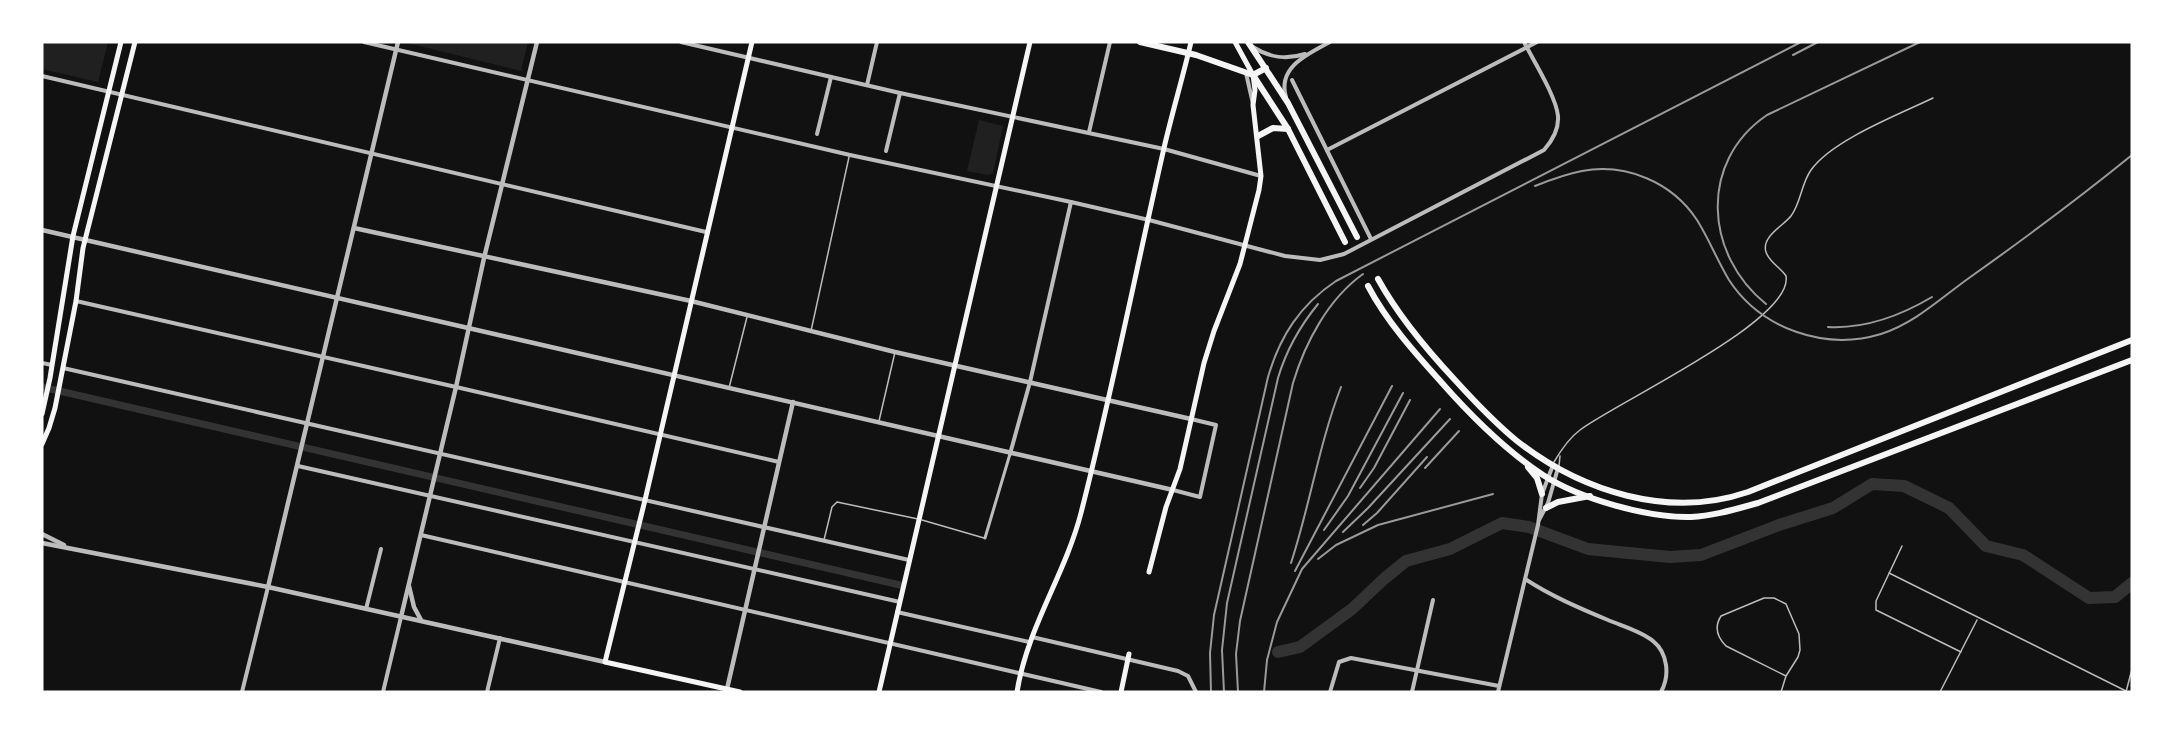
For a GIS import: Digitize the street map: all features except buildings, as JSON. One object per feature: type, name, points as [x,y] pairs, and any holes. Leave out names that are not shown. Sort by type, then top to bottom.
[{"type":"highway","points":[[1140,42],[1188,53],[1250,74],[1288,129],[1345,242]]},
{"type":"highway","points":[[1250,44],[1288,104],[1358,237]]},
{"type":"highway","points":[[1250,74],[1266,68]]},
{"type":"highway","points":[[1258,136],[1273,128],[1288,129]]},
{"type":"highway","points":[[1378,279],[1399,315],[1442,366],[1520,443],[1556,466],[1597,486],[1638,499],[1681,504],[1720,500],[1748,492],[2132,340]]},
{"type":"highway","points":[[1368,286],[1389,321],[1427,366],[1463,406],[1522,459],[1551,479],[1590,496],[1635,510],[1663,515],[1692,517],[1722,513],[1758,502],[2123,363],[2132,362]]},
{"type":"highway","points":[[1522,459],[1537,478],[1542,494]]},
{"type":"highway","points":[[1546,508],[1558,502],[1590,496]]},
{"type":"main road","points":[[42,414],[73,237],[122,42]]},
{"type":"main road","points":[[42,444],[50,428],[86,240],[135,42]]},
{"type":"main road","points":[[740,692],[727,691],[605,662],[661,435],[706,232],[752,42]]},
{"type":"main road","points":[[879,692],[1030,42]]},
{"type":"main road","points":[[1017,692],[1030,639],[1070,548],[1091,472],[1164,149],[1191,42]]},
{"type":"main road","points":[[1149,572],[1163,517],[1180,469],[1209,345],[1246,246],[1261,176],[1253,105],[1255,90],[1235,42]]},
{"type":"main road","points":[[63,303],[76,301]]},
{"type":"main road","points":[[1121,692],[1128,657]]},
{"type":"street","points":[[364,42],[527,81],[1149,220],[1298,259],[1320,260],[1344,254],[1534,157],[1550,144],[1557,127],[1556,107],[1524,42]]},
{"type":"street","points":[[242,692],[398,42]]},
{"type":"street","points":[[383,692],[456,387],[501,185],[537,42]]},
{"type":"street","points":[[681,42],[900,93],[1164,149],[1261,176]]},
{"type":"street","points":[[867,85],[877,42]]},
{"type":"street","points":[[1089,132],[1110,42]]},
{"type":"street","points":[[1288,104],[1284,88],[1288,71],[1295,63],[1330,42]]},
{"type":"street","points":[[1327,150],[1537,42]]},
{"type":"street","points":[[1250,44],[1269,56],[1279,58],[1296,57],[1312,52]]},
{"type":"street","points":[[42,76],[706,232]]},
{"type":"street","points":[[817,134],[831,77]]},
{"type":"street","points":[[1292,80],[1371,239]]},
{"type":"street","points":[[886,151],[900,93]]},
{"type":"street","points":[[985,538],[1030,382],[1071,202]]},
{"type":"street","points":[[42,230],[1200,497],[1216,425],[811,332],[692,301],[484,258],[354,228]]},
{"type":"street","points":[[76,301],[779,462]]},
{"type":"street","points":[[42,363],[52,365]]},
{"type":"street","points":[[63,368],[909,560]]},
{"type":"street","points":[[727,691],[793,402]]},
{"type":"street","points":[[298,466],[634,542],[755,566],[900,602]]},
{"type":"street","points":[[1498,692],[1538,523],[1542,494],[1556,466]]},
{"type":"street","points":[[1538,523],[1546,508],[1551,479],[1556,466]]},
{"type":"street","points":[[42,534],[66,546]]},
{"type":"street","points":[[420,535],[1101,692]]},
{"type":"street","points":[[42,543],[268,587],[605,662]]},
{"type":"street","points":[[366,609],[381,549]]},
{"type":"street","points":[[1525,579],[1553,597],[1653,641],[1660,648],[1666,667],[1666,677],[1661,692]]},
{"type":"street","points":[[408,584],[414,607],[421,621]]},
{"type":"street","points":[[1412,692],[1433,600]]},
{"type":"street","points":[[897,612],[1128,657],[1188,676],[1196,692]]},
{"type":"street","points":[[487,692],[500,638]]},
{"type":"street","points":[[1330,692],[1336,668],[1339,662],[1346,658],[1499,686]]},
{"type":"lane","points":[[1556,466],[1570,439],[1588,424],[1706,356],[1751,327],[1785,292],[1786,276],[1767,254],[1765,245],[1770,236],[1793,214],[1800,190],[1812,168],[1851,139],[1933,98]]},
{"type":"lane","points":[[811,332],[850,154]]},
{"type":"lane","points":[[729,388],[747,316]]},
{"type":"lane","points":[[879,422],[896,352]]},
{"type":"lane","points":[[1556,466],[1560,455]]},
{"type":"lane","points":[[824,541],[832,507],[837,502],[918,519],[985,538]]},
{"type":"lane","points":[[1902,546],[1876,600],[1875,607],[1878,612],[1961,652]]},
{"type":"lane","points":[[1889,573],[2126,691],[2132,669]]},
{"type":"lane","points":[[1781,692],[1786,676],[1798,657],[1800,642],[1786,604],[1774,598],[1764,598],[1728,611],[1721,616],[1716,628],[1721,641],[1726,646],[1786,676]]},
{"type":"lane","points":[[1940,692],[1978,619]]},
{"type":"shaded area","points":[[42,42],[108,42],[98,82],[42,69]]},
{"type":"shaded area","points":[[403,42],[528,42],[521,71]]},
{"type":"shaded area","points":[[979,120],[1003,126],[993,173],[988,175],[967,171]]},
{"type":"waterway","points":[[42,387],[900,585]]},
{"type":"waterway","points":[[1278,652],[1300,647],[1352,609],[1406,561],[1450,549],[1502,523],[1529,527],[1588,549],[1670,557],[1701,555],[1779,525],[1833,508],[1872,484],[1904,486],[1949,508],[1986,546],[2023,555],[2089,598],[2115,597],[2132,583]]},
{"type":"railway","points":[[1211,692],[1210,653],[1214,615],[1268,377],[1285,335],[1302,311],[1323,290],[1336,281],[1801,42]]},
{"type":"railway","points":[[1793,55],[1818,42]]},
{"type":"railway","points":[[1766,304],[1746,284],[1731,260],[1721,235],[1718,209],[1720,183],[1729,157],[1745,135],[1767,115],[1920,42]]},
{"type":"railway","points":[[1535,186],[1570,174],[1599,169],[1615,170],[1647,178],[1675,195],[1687,207],[1697,220],[1729,280],[1758,312],[1796,332],[1838,340],[1860,339],[1881,334],[1916,317],[2051,218],[2132,155]]},
{"type":"railway","points":[[1238,692],[1236,654],[1240,621],[1293,383],[1304,353],[1319,323],[1339,296],[1363,274]]},
{"type":"railway","points":[[1828,327],[1856,326],[1882,320],[1932,297]]},
{"type":"railway","points":[[1224,692],[1222,650],[1227,603],[1278,378],[1294,339],[1318,304]]},
{"type":"railway","points":[[1295,571],[1392,386]]},
{"type":"railway","points":[[1291,563],[1341,387]]},
{"type":"railway","points":[[1324,530],[1348,496],[1403,393]]},
{"type":"railway","points":[[1360,488],[1374,468],[1410,400]]},
{"type":"railway","points":[[1264,692],[1267,660],[1277,622],[1302,569],[1440,409]]},
{"type":"railway","points":[[1343,532],[1450,419]]},
{"type":"railway","points":[[1425,468],[1459,431]]},
{"type":"railway","points":[[1363,525],[1377,513],[1427,457]]},
{"type":"railway","points":[[1318,559],[1336,545],[1378,525],[1493,494]]}]
